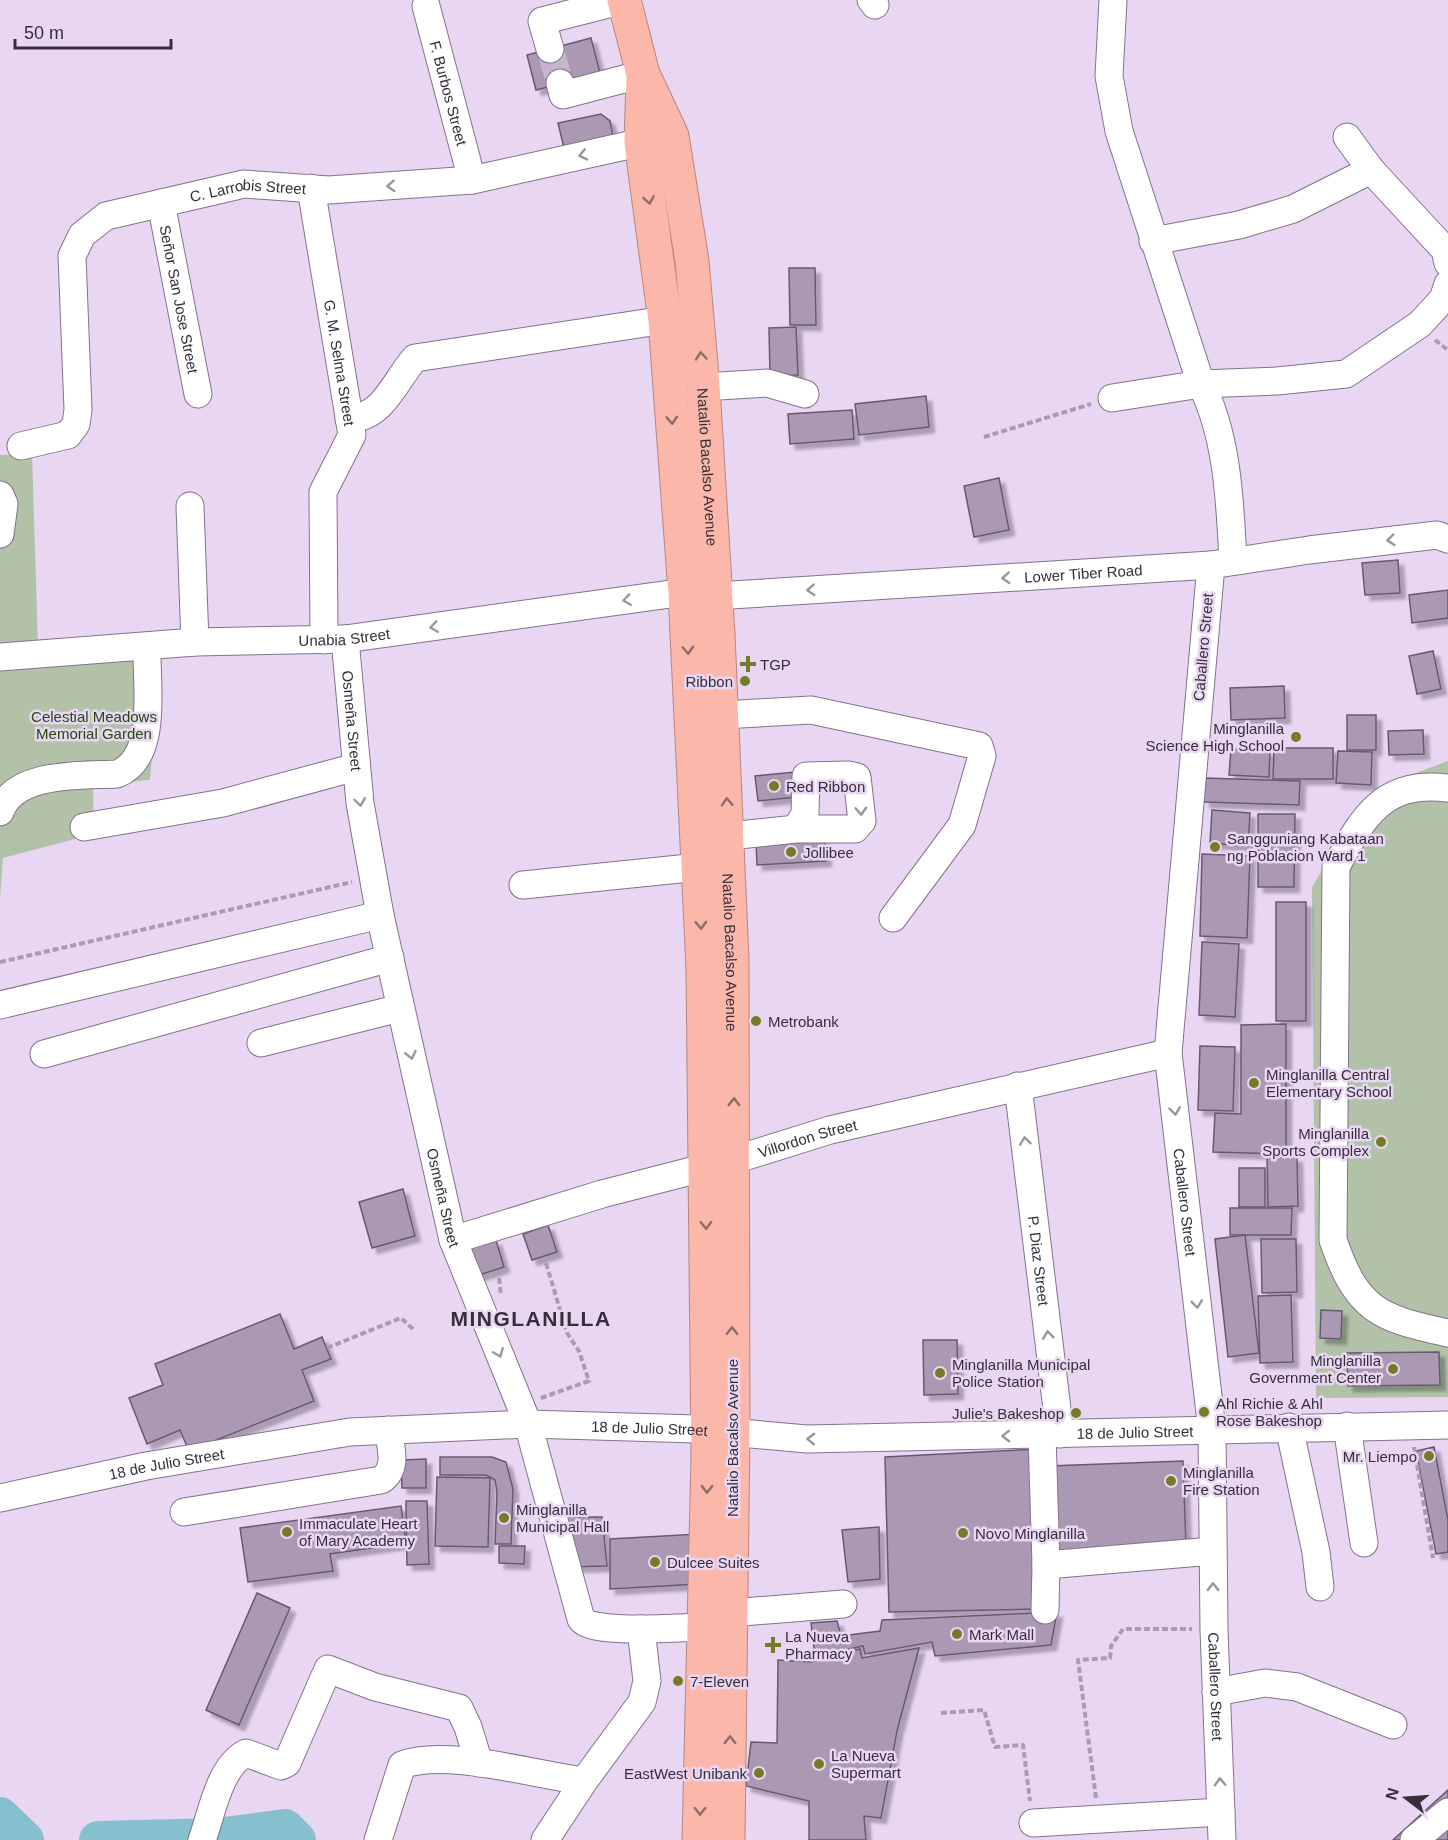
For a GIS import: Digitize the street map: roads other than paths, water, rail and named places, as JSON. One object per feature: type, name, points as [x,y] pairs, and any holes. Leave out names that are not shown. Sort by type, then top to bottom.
[{"type":"highway","name":"Natalio Bacalso Avenue","points":[[624,0],[643,74],[672,136],[692,261],[704,387],[700,594],[699,867],[703,969],[719,1163]]},
{"type":"highway","name":"Natalio Bacalso Avenue","points":[[643,74],[640,142],[700,594],[722,715],[729,836],[719,1163],[720,1431],[717,1620],[699,1840]]},
{"type":"highway","name":"Natalio Bacalso Avenue","points":[[717,1620],[728,1840]]},
{"type":"street","points":[[550,49],[542,21],[624,0]]},
{"type":"street","name":"Caballero Street","points":[[1113,0],[1108,76],[1119,131],[1200,384],[1210,403],[1229,498],[1168,1053],[1212,1430],[1214,1641],[1224,1690],[1222,1840]]},
{"type":"street","name":"F. Burbos Street","points":[[426,6],[472,180]]},
{"type":"street","points":[[560,83],[564,95],[643,74]]},
{"type":"street","name":"C. Larrobis Street","points":[[21,446],[68,435],[76,424],[78,410],[72,256],[76,245],[92,225],[106,216],[244,184],[329,190],[472,180],[672,136]]},
{"type":"street","points":[[1347,137],[1371,170],[1445,250],[1448,263]]},
{"type":"street","points":[[1153,241],[1239,225],[1293,210],[1371,170]]},
{"type":"street","name":"G. M. Selma Street","points":[[311,189],[352,435],[323,492],[335,640]]},
{"type":"street","name":"Señor San Jose Street","points":[[161,203],[198,394]]},
{"type":"street","points":[[1112,398],[1200,384],[1277,381],[1346,374],[1420,324],[1443,299],[1448,284]]},
{"type":"street","points":[[349,419],[365,418],[375,412],[415,358],[665,320]]},
{"type":"street","points":[[704,387],[767,383],[805,394]]},
{"type":"street","points":[[0,495],[4,504],[0,534]]},
{"type":"street","points":[[190,506],[195,642]]},
{"type":"street","name":"Lower Tiber Road","points":[[700,594],[1222,563],[1437,535],[1448,539]]},
{"type":"street","name":"Unabia Street","points":[[6,651],[147,647],[195,642],[335,640],[700,594]]},
{"type":"street","name":"Osmeña Street","points":[[335,640],[380,915],[453,1240],[528,1424],[583,1623],[589,1626],[641,1629],[843,1604]]},
{"type":"street","points":[[0,812],[7,798],[49,777],[117,774],[125,770],[140,755],[146,733],[147,647]]},
{"type":"street","points":[[722,715],[811,710],[978,746],[982,756],[962,825],[893,918]]},
{"type":"street","points":[[84,827],[223,802],[356,767]]},
{"type":"street","points":[[1448,788],[1422,784],[1396,792],[1366,817],[1336,867],[1333,1240],[1345,1274],[1357,1293],[1373,1308],[1393,1320],[1448,1333]]},
{"type":"street","points":[[729,836],[796,830]]},
{"type":"street","points":[[523,885],[699,867]]},
{"type":"street","points":[[0,1005],[380,915]]},
{"type":"street","points":[[44,1054],[390,958]]},
{"type":"street","points":[[261,1043],[400,1008]]},
{"type":"street","name":"Villordon Street","points":[[453,1240],[602,1194],[830,1130],[1168,1053]]},
{"type":"street","name":"P. Diaz Street","points":[[1018,1086],[1051,1435],[1045,1610]]},
{"type":"street","name":"18 de Julio Street","points":[[0,1498],[146,1466],[350,1431],[528,1424],[720,1431],[807,1439],[1448,1425]]},
{"type":"street","points":[[1347,1426],[1364,1543]]},
{"type":"street","points":[[1289,1427],[1316,1552],[1320,1587]]},
{"type":"street","points":[[184,1512],[381,1480],[391,1471],[392,1465],[388,1430]]},
{"type":"street","points":[[1046,1565],[1213,1551]]},
{"type":"street","points":[[545,1840],[584,1781],[642,1702],[647,1682],[641,1629]]},
{"type":"street","points":[[202,1840],[223,1780],[235,1759],[246,1753],[280,1766],[286,1763],[325,1673],[330,1669],[375,1687],[459,1708],[468,1727],[479,1763]]},
{"type":"street","points":[[1224,1690],[1265,1683],[1297,1687],[1393,1725]]},
{"type":"street","points":[[378,1840],[402,1765],[417,1759],[479,1763],[584,1781]]},
{"type":"street","points":[[1033,1823],[1221,1812]]},
{"type":"street","points":[[1414,1840],[1448,1812]]},
{"type":"waterway","points":[[0,1816],[25,1840]]},
{"type":"waterway","points":[[98,1840],[218,1837],[285,1828],[297,1840]]},
{"type":"tunnel","points":[[550,49],[560,83]]},
{"type":"place","name":"TGP","points":[[748,664]]},
{"type":"place","name":"Ribbon","points":[[745,681]]},
{"type":"place","name":"Minglanilla Science High School","points":[[1296,737]]},
{"type":"place","name":"Red Ribbon","points":[[774,786]]},
{"type":"place","name":"Sangguniang Kabataan ng Poblacion Ward 1","points":[[1215,847]]},
{"type":"place","name":"Jollibee","points":[[791,852]]},
{"type":"place","name":"Metrobank","points":[[756,1021]]},
{"type":"place","name":"Minglanilla Central Elementary School","points":[[1254,1083]]},
{"type":"place","name":"Minglanilla Sports Complex","points":[[1381,1142]]},
{"type":"place","name":"Minglanilla Government Center","points":[[1393,1369]]},
{"type":"place","name":"Minglanilla Municipal Police Station","points":[[940,1373]]},
{"type":"place","name":"Ahl Richie & Ahl Rose Bakeshop","points":[[1204,1412]]},
{"type":"place","name":"Julie's Bakeshop","points":[[1076,1413]]},
{"type":"place","name":"Mr. Liempo","points":[[1429,1456]]},
{"type":"place","name":"Minglanilla Fire Station","points":[[1171,1481]]},
{"type":"place","name":"Minglanilla Municipal Hall","points":[[504,1518]]},
{"type":"place","name":"Immaculate Heart of Mary Academy","points":[[287,1532]]},
{"type":"place","name":"Novo Minglanilla","points":[[963,1533]]},
{"type":"place","name":"Dulcee Suites","points":[[655,1562]]},
{"type":"place","name":"Mark Mall","points":[[957,1634]]},
{"type":"place","name":"La Nueva Pharmacy","points":[[773,1645]]},
{"type":"place","name":"7-Eleven","points":[[678,1681]]},
{"type":"place","name":"La Nueva Supermart","points":[[819,1764]]},
{"type":"place","name":"EastWest Unibank","points":[[759,1773]]},
{"type":"district","name":"MINGLANILLA","points":[[531,1318]]},
{"type":"park label","name":"Celestial Meadows Memorial Garden","points":[[94,724]]}]
